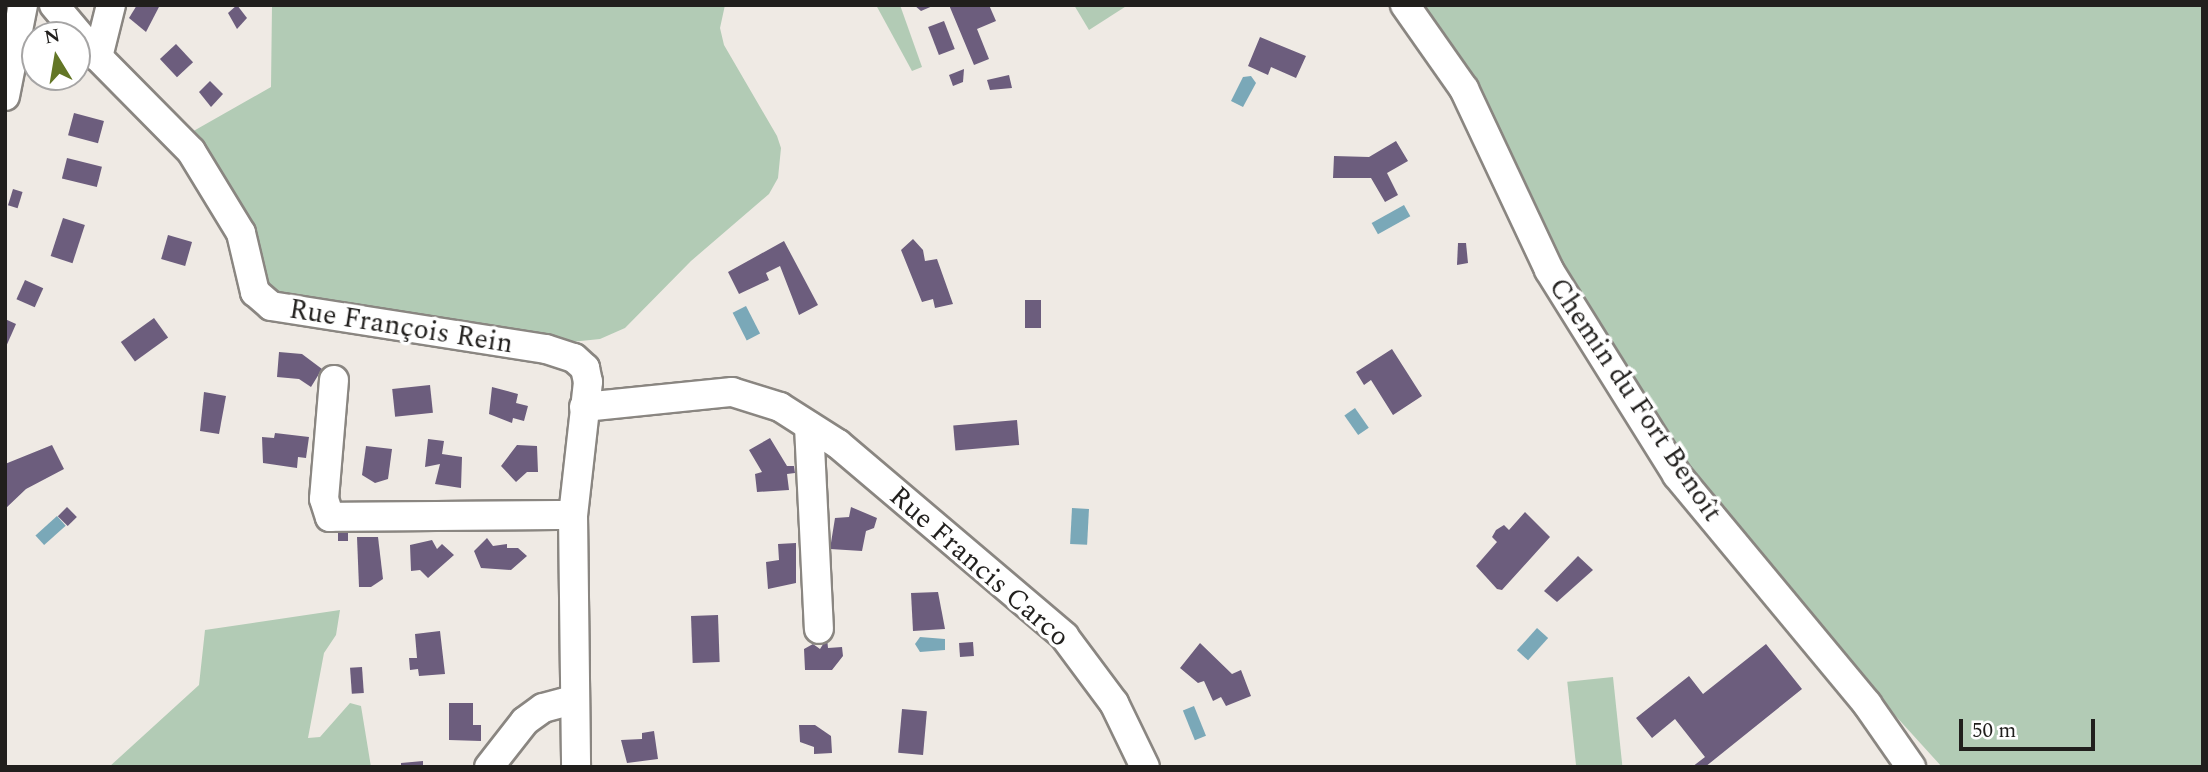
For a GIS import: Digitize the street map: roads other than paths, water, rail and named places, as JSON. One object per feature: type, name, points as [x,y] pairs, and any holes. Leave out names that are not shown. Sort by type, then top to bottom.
[{"type":"street","points":[[5,96],[23,5]]},
{"type":"street","name":"Rue François Rein","points":[[54,5],[98,57],[191,151],[241,233],[255,292],[271,306],[546,349],[574,358],[585,368],[584,407]]},
{"type":"street","points":[[98,57],[111,5]]},
{"type":"street","name":"Chemin du Fort Benoît","points":[[1405,5],[1464,89],[1549,270],[1678,475],[1867,704],[1911,767]]},
{"type":"street","points":[[334,380],[324,499],[330,517],[573,515]]},
{"type":"street","name":"Rue Francis Carco","points":[[584,407],[732,392],[771,403],[838,444],[1064,636],[1114,703],[1145,767]]},
{"type":"street","points":[[576,767],[572,700],[573,515],[584,407]]},
{"type":"street","points":[[809,426],[819,629]]},
{"type":"street","points":[[489,767],[525,721],[543,708],[572,700]]},
{"type":"water","points":[[1251,76],[1256,83],[1243,107],[1231,101],[1243,77]]},
{"type":"water","points":[[1404,205],[1410,216],[1378,234],[1372,223]]},
{"type":"water","points":[[746,306],[760,334],[747,340],[733,313]]},
{"type":"water","points":[[1355,408],[1369,428],[1358,435],[1344,415]]},
{"type":"water","points":[[1072,508],[1089,509],[1087,545],[1070,544]]},
{"type":"water","points":[[57,516],[66,526],[44,545],[35,535]]},
{"type":"water","points":[[1537,628],[1548,638],[1528,660],[1517,650]]},
{"type":"water","points":[[920,637],[945,639],[945,650],[920,652],[915,644]]},
{"type":"water","points":[[1194,706],[1206,736],[1195,740],[1183,710]]}]
